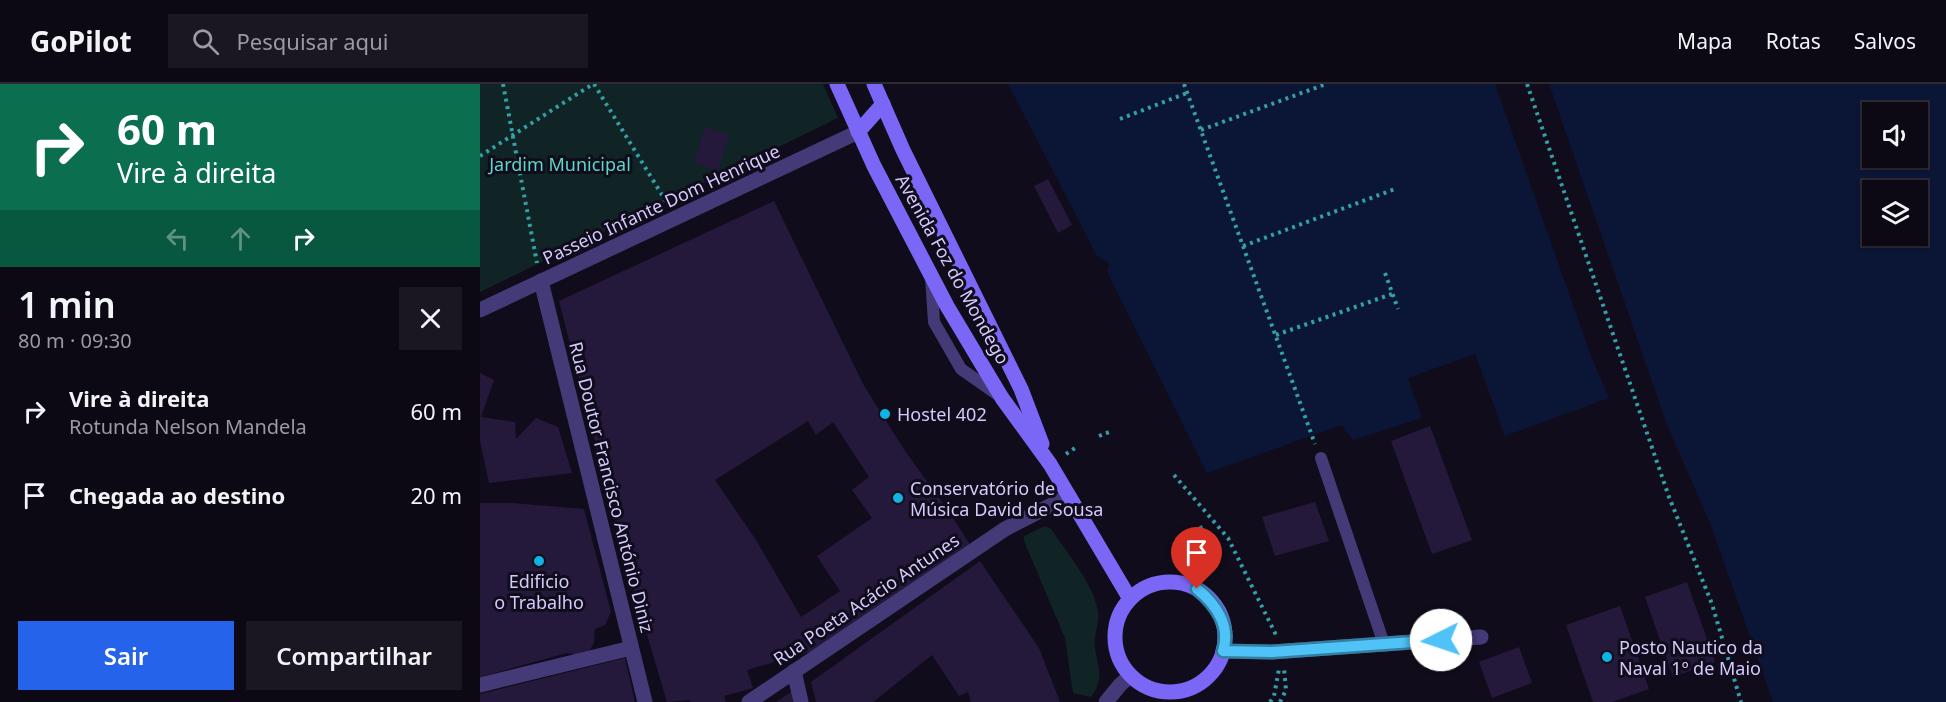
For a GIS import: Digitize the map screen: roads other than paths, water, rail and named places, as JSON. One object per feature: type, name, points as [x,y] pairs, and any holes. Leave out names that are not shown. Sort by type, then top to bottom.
[{"type":"main road","name":"Avenida Foz do Mondego","points":[[837,84],[858,132],[947,306],[1002,398],[1050,464],[1130,598]]},
{"type":"main road","name":"Avenida Foz do Mondego","points":[[874,84],[903,150],[1021,389],[1050,464]]},
{"type":"main road","points":[[858,132],[883,104]]},
{"type":"main road","points":[[1160,583],[1179,583],[1197,589],[1210,600],[1220,614],[1225,631],[1223,651],[1219,664],[1208,677],[1179,697],[1145,687],[1131,676],[1120,662],[1115,646],[1115,629],[1120,613],[1130,598],[1144,588],[1160,583]]},
{"type":"street","name":"Passeio Infante Dom Henrique","points":[[480,310],[858,132]]},
{"type":"street","name":"Rua Doutor Francisco António Diniz","points":[[541,281],[645,702]]},
{"type":"street","name":"Rua Poeta Acácio Antunes","points":[[749,702],[1005,529],[1069,496]]},
{"type":"street","points":[[1223,651],[1280,652],[1481,637]]},
{"type":"street","points":[[480,685],[631,648]]},
{"type":"street","points":[[794,671],[801,702]]},
{"type":"street","points":[[1106,702],[1119,685],[1131,676]]},
{"type":"lane","points":[[1321,458],[1384,644]]},
{"type":"water","points":[[1008,84],[1495,84],[1591,356],[1609,398],[1505,436],[1475,354],[1408,378],[1422,418],[1353,440],[1342,425],[1207,473],[1107,272],[1109,263],[1097,256]]},
{"type":"water","points":[[1549,84],[1946,84],[1946,702],[1773,702],[1710,523],[1667,425]]},
{"type":"place","name":"Hostel 402","points":[[885,414]]},
{"type":"place","name":"Conservatório de Música David de Sousa","points":[[898,498]]},
{"type":"place","name":"Edificio o Trabalho","points":[[539,561]]},
{"type":"place","name":"Posto Nautico da Naval 1º de Maio","points":[[1607,657]]},
{"type":"park label","name":"Jardim Municipal","points":[[560,164]]}]
